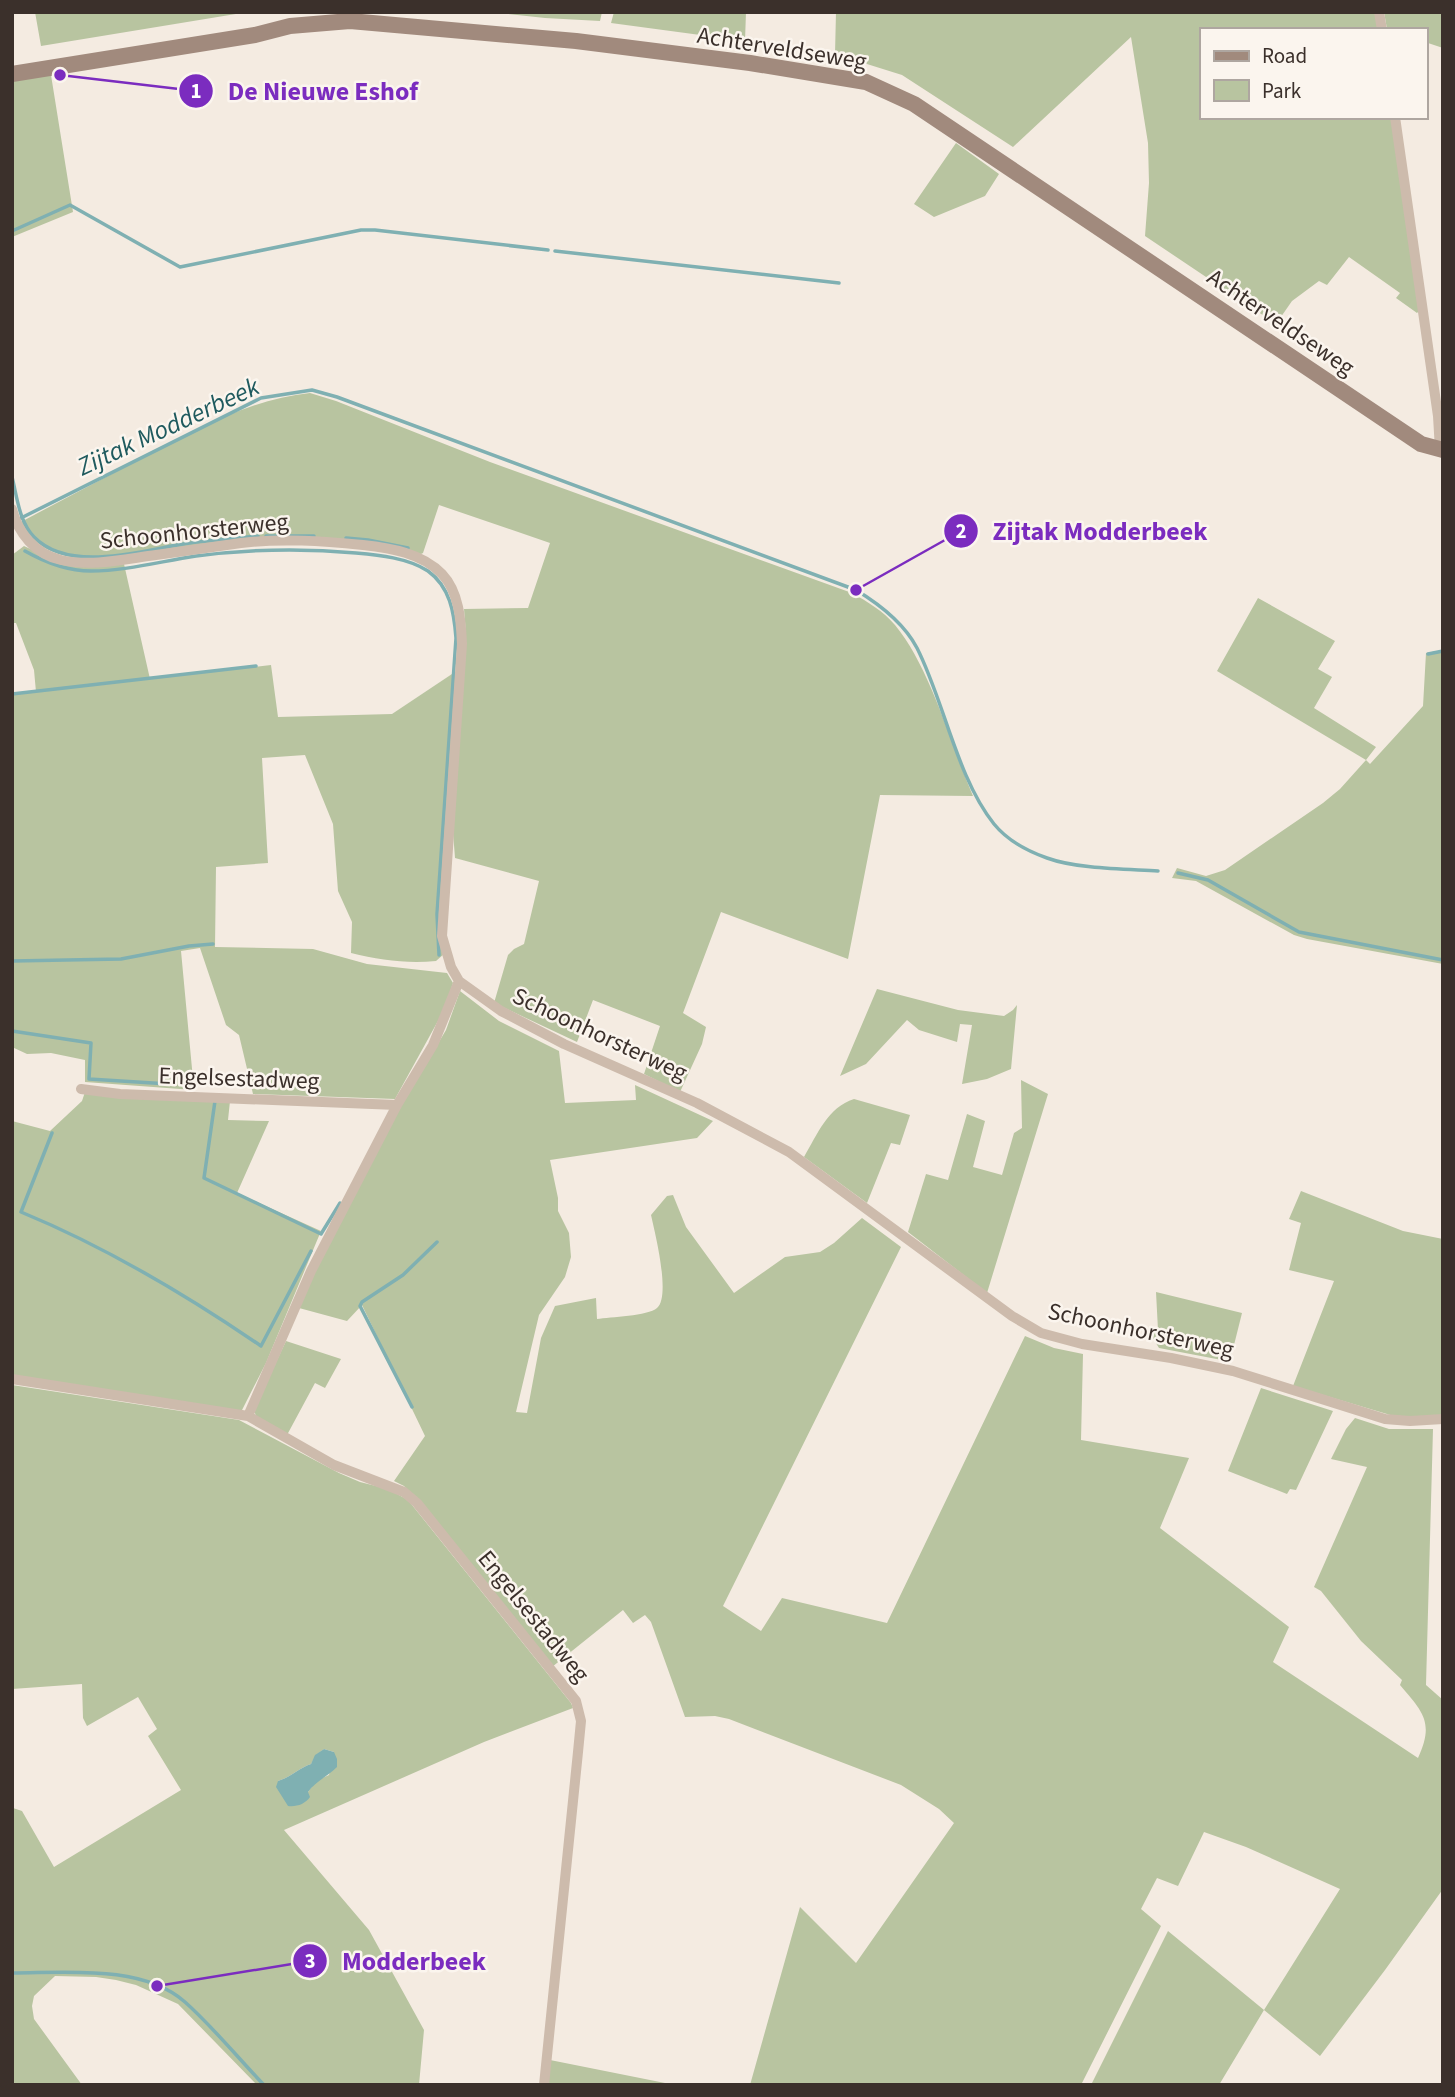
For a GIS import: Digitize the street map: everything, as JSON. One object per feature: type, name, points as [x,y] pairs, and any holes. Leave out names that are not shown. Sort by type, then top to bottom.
[{"type":"street","name":"Achterveldseweg","points":[[12,74],[255,35],[290,26],[350,20],[576,41],[750,63],[866,82],[914,104],[1421,444],[1441,450]]},
{"type":"street","points":[[1395,119],[1441,450]]},
{"type":"street","name":"Schoonhorsterweg","points":[[12,509],[19,529],[26,539],[59,560],[95,563],[245,543],[302,541],[355,544],[393,550],[425,561],[441,574],[454,595],[462,626],[442,936],[451,967],[459,981],[501,1012],[564,1044],[697,1103],[789,1152],[1012,1316],[1041,1333],[1082,1344],[1233,1371],[1385,1419],[1443,1419]]},
{"type":"street","points":[[248,1416],[311,1271],[397,1105],[441,1029],[459,981]]},
{"type":"street","name":"Engelsestadweg","points":[[81,1089],[120,1094],[397,1105]]},
{"type":"street","name":"Engelsestadweg","points":[[12,1379],[248,1416],[334,1465],[404,1492],[417,1503],[576,1701],[581,1721],[544,2085]]},
{"type":"green space","points":[[35,12],[248,12],[41,46]]},
{"type":"green space","points":[[491,12],[602,12],[600,21]]},
{"type":"green space","points":[[614,12],[746,12],[745,41],[611,23]]},
{"type":"green space","points":[[836,12],[1377,12],[1380,28],[1200,28],[1200,119],[1392,119],[1419,311],[1417,313],[1396,298],[1400,293],[1349,257],[1327,285],[1319,281],[1292,301],[1276,324],[1145,236],[1149,183],[1148,143],[1131,37],[1013,147],[902,75],[835,54]]},
{"type":"green space","points":[[1384,12],[1443,12],[1443,48],[1427,43],[1427,28],[1387,28]]},
{"type":"green space","points":[[51,75],[73,212],[12,237],[12,81]]},
{"type":"green space","points":[[956,143],[999,174],[985,196],[934,217],[914,204]]},
{"type":"green space","points":[[310,393],[490,462],[852,593],[875,607],[895,625],[919,662],[973,796],[880,795],[848,959],[721,912],[683,1013],[706,1027],[702,1044],[680,1092],[644,1074],[660,1026],[593,1000],[577,1042],[494,1003],[508,955],[524,944],[539,881],[455,858],[453,832],[466,634],[464,609],[528,608],[550,543],[439,505],[421,554],[333,539],[85,560],[48,549],[34,540],[19,523],[223,417],[266,402]]},
{"type":"green space","points":[[24,546],[54,560],[124,564],[150,679],[271,665],[278,717],[392,714],[458,670],[444,954],[436,961],[394,961],[351,953],[352,922],[338,891],[333,824],[305,755],[262,758],[268,863],[216,867],[215,947],[313,949],[367,964],[447,973],[453,983],[444,1010],[395,1099],[253,1094],[239,1035],[226,1025],[200,948],[181,951],[194,1090],[85,1082],[85,1060],[51,1053],[27,1054],[12,1047],[12,694],[36,692],[34,670],[16,623],[12,623],[12,555]]},
{"type":"green space","points":[[1258,598],[1335,641],[1318,669],[1332,677],[1314,708],[1376,747],[1366,760],[1217,671]]},
{"type":"green space","points":[[1443,650],[1443,964],[1294,935],[1196,881],[1172,878],[1177,868],[1206,876],[1225,870],[1323,803],[1340,789],[1366,760],[1370,764],[1423,706],[1426,653]]},
{"type":"green space","points":[[877,989],[958,1010],[1004,1016],[1017,1005],[1011,1069],[987,1079],[962,1084],[972,1025],[960,1024],[957,1042],[919,1030],[907,1020],[866,1064],[840,1076]]},
{"type":"green space","points":[[460,991],[499,1021],[559,1051],[565,1103],[636,1100],[635,1085],[713,1121],[697,1138],[550,1160],[558,1211],[569,1233],[571,1257],[565,1277],[539,1315],[516,1412],[527,1413],[541,1338],[555,1306],[596,1298],[597,1319],[637,1314],[657,1308],[663,1291],[651,1215],[667,1196],[673,1195],[686,1227],[734,1293],[785,1257],[820,1252],[862,1218],[901,1247],[723,1606],[761,1631],[782,1598],[887,1623],[1025,1336],[1054,1348],[1083,1354],[1081,1440],[1189,1458],[1160,1528],[1289,1627],[1273,1662],[1418,1758],[1426,1727],[1420,1711],[1400,1685],[1402,1680],[1361,1641],[1321,1591],[1314,1587],[1367,1467],[1331,1459],[1346,1429],[1355,1418],[1389,1429],[1433,1429],[1426,1685],[1443,1700],[1443,1889],[1320,2056],[1264,2010],[1340,1889],[1246,1847],[1204,1832],[1178,1886],[1157,1878],[1141,1909],[1161,1926],[1081,2085],[750,2085],[800,1907],[856,1963],[954,1823],[939,1809],[901,1785],[729,1719],[715,1716],[685,1717],[651,1622],[645,1615],[633,1623],[623,1610],[552,1667],[418,1501],[404,1486],[394,1481],[425,1436],[362,1305],[347,1321],[299,1308],[308,1281],[395,1116],[446,1030]]},
{"type":"green space","points":[[1021,1080],[1048,1094],[987,1293],[908,1232],[926,1174],[948,1180],[967,1114],[985,1121],[973,1167],[1002,1175],[1014,1133],[1022,1128]]},
{"type":"green space","points":[[85,1092],[230,1101],[228,1120],[269,1121],[237,1193],[321,1231],[266,1363],[241,1412],[12,1377],[12,1121],[50,1131],[82,1101]]},
{"type":"green space","points":[[854,1099],[910,1115],[900,1145],[891,1143],[867,1203],[804,1157],[830,1115]]},
{"type":"green space","points":[[1301,1191],[1403,1231],[1443,1239],[1443,1416],[1397,1417],[1293,1386],[1334,1281],[1289,1270],[1301,1223],[1289,1219]]},
{"type":"green space","points":[[1156,1292],[1242,1313],[1231,1357],[1227,1361],[1159,1348],[1151,1335],[1158,1330]]},
{"type":"green space","points":[[286,1341],[341,1359],[325,1388],[315,1383],[287,1435],[256,1417],[254,1409]]},
{"type":"green space","points":[[12,1385],[239,1420],[339,1473],[388,1489],[408,1500],[573,1708],[484,1742],[284,1830],[369,1930],[424,2030],[419,2085],[257,2085],[178,2004],[136,1985],[116,1980],[55,1976],[34,1996],[34,2019],[82,2085],[12,2085],[13,1808],[22,1811],[54,1867],[181,1790],[148,1736],[157,1729],[138,1697],[87,1726],[83,1718],[82,1684],[12,1689]],"holes":[[[324,1749],[334,1752],[329,1775],[316,1781],[308,1792],[278,1781],[311,1764],[316,1755]]]},
{"type":"green space","points":[[1261,1388],[1333,1411],[1296,1490],[1290,1489],[1287,1494],[1228,1471]]},
{"type":"green space","points":[[1168,1931],[1264,2010],[1219,2085],[1091,2085]]},
{"type":"green space","points":[[550,2060],[675,2085],[548,2085]]},
{"type":"water","points":[[324,1749],[334,1752],[337,1767],[311,1788],[306,1802],[288,1806],[276,1787],[278,1781],[311,1764],[315,1755]]},
{"type":"waterway","points":[[12,231],[70,205],[180,267],[361,230],[548,250]]},
{"type":"waterway","points":[[555,251],[839,283]]},
{"type":"waterway","name":"Zijtak Modderbeek","points":[[21,518],[261,398],[312,390],[337,397],[856,590],[890,615],[912,639],[927,669],[970,785],[999,830],[1025,848],[1059,862],[1101,868],[1158,871]]},
{"type":"waterway","points":[[12,477],[19,508],[29,531],[49,548],[66,554],[106,557],[258,536]]},
{"type":"waterway","points":[[266,536],[314,536]]},
{"type":"waterway","points":[[346,538],[408,548]]},
{"type":"waterway","points":[[25,551],[57,566],[91,571],[236,552],[336,551],[402,560],[428,571],[435,577],[450,601],[456,638],[437,914],[439,955]]},
{"type":"waterway","points":[[1428,654],[1443,651]]},
{"type":"waterway","points":[[12,694],[256,666]]},
{"type":"waterway","name":"Zijtak Modderbeek","points":[[1178,873],[1208,880],[1299,932],[1443,960]]},
{"type":"waterway","points":[[12,961],[121,959],[213,944]]},
{"type":"waterway","points":[[12,1031],[91,1043],[89,1079],[169,1084]]},
{"type":"waterway","points":[[215,1101],[204,1178],[321,1234],[340,1203]]},
{"type":"waterway","points":[[52,1133],[21,1212],[84,1240],[144,1273],[261,1346],[311,1251]]},
{"type":"waterway","points":[[412,1407],[360,1306],[403,1275],[437,1242]]},
{"type":"waterway","points":[[12,1973],[102,1973],[147,1981],[185,2002],[264,2085]]},
{"type":"place","name":"De Nieuwe Eshof","points":[[60,75]]},
{"type":"place","name":"Zijtak Modderbeek","points":[[856,590]]},
{"type":"place","name":"Modderbeek","points":[[157,1986]]}]
